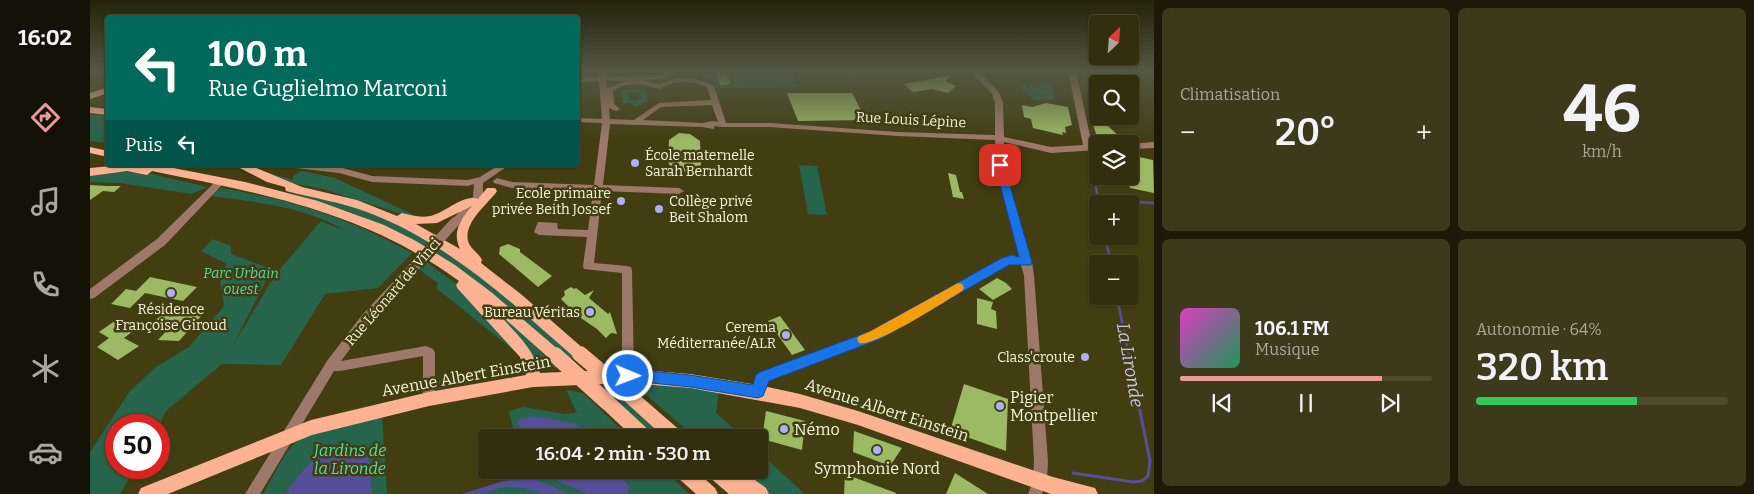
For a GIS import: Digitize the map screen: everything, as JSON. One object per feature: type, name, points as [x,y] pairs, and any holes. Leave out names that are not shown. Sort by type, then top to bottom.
[{"type":"main road","points":[[90,110],[105,112]]},
{"type":"main road","points":[[90,145],[105,147]]},
{"type":"main road","points":[[90,150],[105,153]]},
{"type":"main road","points":[[90,155],[105,158]]},
{"type":"main road","points":[[150,167],[300,198],[350,216],[405,241],[446,265],[483,292],[636,429]]},
{"type":"main road","points":[[179,167],[309,191]]},
{"type":"main road","points":[[243,167],[270,179],[309,191],[412,220],[424,221],[446,216],[487,185]]},
{"type":"main road","points":[[90,172],[127,168],[275,192]]},
{"type":"main road","points":[[487,185],[465,224],[461,240],[466,251],[496,277],[497,283]]},
{"type":"main road","points":[[363,206],[402,222],[449,248],[497,283],[667,429]]},
{"type":"main road","points":[[446,265],[447,271],[471,292],[525,353],[529,359],[533,377]]},
{"type":"main road","name":"Avenue Albert Einstein","points":[[147,494],[311,428],[348,418],[533,377],[628,376],[690,381],[758,392],[850,415],[1038,487],[1089,494]]},
{"type":"main road","points":[[692,479],[709,494]]},
{"type":"main road","points":[[724,479],[742,494]]},
{"type":"main road","points":[[739,479],[760,494]]},
{"type":"street","points":[[604,94],[606,121],[588,266],[627,270],[628,376]]},
{"type":"street","points":[[609,94],[610,105],[616,108]]},
{"type":"street","points":[[661,94],[663,104]]},
{"type":"street","points":[[713,94],[723,125]]},
{"type":"street","points":[[996,94],[999,102],[1000,165],[1027,262],[1041,461],[1038,487]]},
{"type":"street","points":[[1075,94],[1089,136]]},
{"type":"street","points":[[636,122],[663,104],[716,102]]},
{"type":"street","name":"Rue Louis Lépine","points":[[580,120],[717,127],[723,125],[770,125],[898,134],[1000,138],[1051,150],[1089,148]]},
{"type":"street","points":[[1139,146],[1154,145]]},
{"type":"street","points":[[326,167],[341,168],[372,179],[679,192]]},
{"type":"street","points":[[90,295],[161,242],[217,184]]},
{"type":"street","name":"Rue Léonard de Vinci","points":[[252,494],[331,365],[362,323],[487,185]]},
{"type":"street","points":[[553,232],[554,225],[541,224],[539,232],[592,234]]},
{"type":"street","points":[[758,392],[761,380],[765,377],[875,335],[1006,261],[1027,262]]},
{"type":"street","points":[[331,365],[340,366],[426,351],[429,353],[429,399]]},
{"type":"green space","points":[[622,94],[628,94],[629,100],[634,100],[636,103],[636,100],[641,99],[640,94],[647,94],[648,102],[644,102],[637,107],[632,105],[634,103],[623,103]]},
{"type":"green space","points":[[1028,94],[1053,94],[1054,99],[1034,100]]},
{"type":"green space","points":[[90,114],[105,116],[105,143],[90,141]]},
{"type":"green space","points":[[799,165],[817,166],[827,215],[808,214]]},
{"type":"green space","points":[[258,170],[293,180],[293,176],[302,171],[335,178],[418,217],[411,217],[323,189],[292,183]]},
{"type":"green space","points":[[116,171],[151,174],[208,187],[191,194],[120,183],[90,182],[90,175]]},
{"type":"green space","name":"Parc Urbain ouest","points":[[221,188],[272,198],[343,220],[412,253],[378,288],[325,294],[281,365],[222,364],[164,414],[115,414],[130,391],[156,367],[189,347],[224,306],[219,276],[227,264],[201,251],[213,239],[231,246],[231,254],[272,269],[232,347],[275,275],[321,221],[346,231],[315,216],[298,211],[263,203],[211,196]]},
{"type":"green space","points":[[289,191],[348,205],[378,215],[429,241],[423,247],[353,213]]},
{"type":"green space","points":[[439,246],[462,261],[576,357],[566,359],[433,252]]},
{"type":"green space","points":[[425,261],[459,286],[522,357],[436,288],[438,283],[418,269]]},
{"type":"green space","points":[[476,292],[512,322],[558,369],[534,361]]},
{"type":"green space","points":[[468,375],[468,383],[434,390],[434,382]]},
{"type":"green space","points":[[627,378],[719,391],[716,413],[734,429],[686,429]]},
{"type":"green space","points":[[566,390],[583,393],[621,429],[513,429],[509,411],[523,407],[565,414],[577,413]]},
{"type":"green space","points":[[621,394],[660,429],[646,429],[607,395]]},
{"type":"green space","name":"Jardins de la Lironde","points":[[382,416],[387,494],[263,494],[285,454],[294,444],[311,435],[336,427]]},
{"type":"green space","points":[[105,429],[105,479],[129,479],[120,494],[90,494],[90,452]]},
{"type":"green space","points":[[768,460],[805,494],[769,494],[747,479],[768,479]]},
{"type":"green space","points":[[514,479],[673,479],[689,494],[466,494]]},
{"type":"shaded area","points":[[533,416],[576,424],[581,429],[520,429],[518,420]]},
{"type":"shaded area","points":[[349,444],[369,459],[372,494],[286,494],[298,476],[312,461],[329,450]]},
{"type":"shaded area","points":[[535,479],[569,494],[544,494],[523,488],[503,487],[481,494],[462,494],[503,481]]},
{"type":"shaded area","points":[[552,479],[623,479],[629,486],[627,494],[589,494]]},
{"type":"building","points":[[787,94],[853,94],[866,120],[798,121]]},
{"type":"building","points":[[1046,103],[1068,107],[1072,125],[1065,127],[1066,133],[1062,132],[1063,135],[1033,128],[1031,119],[1024,117],[1022,105],[1032,107]]},
{"type":"building","points":[[1093,125],[1108,126],[1118,135],[1097,135]]},
{"type":"building","points":[[679,133],[690,134],[700,141],[701,165],[692,172],[677,171],[668,162],[669,140]]},
{"type":"building","points":[[1139,157],[1153,160],[1154,193],[1130,188],[1129,185],[1139,185]]},
{"type":"building","points":[[948,173],[956,175],[960,192],[962,192],[964,199],[953,197]]},
{"type":"building","points":[[90,185],[121,186],[114,192],[103,191],[90,200]]},
{"type":"building","points":[[508,244],[520,249],[520,252],[552,276],[538,287],[499,254],[500,247]]},
{"type":"building","name":"Résidence Françoise Giroud","points":[[150,277],[197,287],[183,301],[145,293],[130,308],[111,304],[126,289],[136,291]]},
{"type":"building","points":[[997,278],[1012,289],[993,300],[979,289]]},
{"type":"building","name":"Bureau Véritas","points":[[571,287],[576,288],[585,295],[594,290],[589,298],[608,314],[610,312],[617,334],[611,333],[606,338],[597,329],[578,316],[561,299],[565,295],[564,291]]},
{"type":"building","points":[[977,298],[993,302],[991,309],[996,311],[997,329],[977,324]]},
{"type":"building","points":[[171,307],[203,314],[179,341],[158,340],[173,324],[156,320]]},
{"type":"building","name":"Cerema Méditerranée/ALR","points":[[780,316],[805,350],[792,355],[768,321]]},
{"type":"building","points":[[119,318],[137,328],[124,338],[139,346],[118,360],[97,347],[109,338],[99,332]]},
{"type":"building","points":[[964,384],[1008,399],[1006,451],[950,431]]},
{"type":"building","name":"Némo","points":[[766,411],[805,421],[802,450],[768,441],[768,429],[763,429]]},
{"type":"building","name":"Symphonie Nord","points":[[854,431],[902,448],[890,466],[853,452]]},
{"type":"building","points":[[955,473],[988,494],[946,494]]},
{"type":"building","points":[[845,474],[896,493],[896,494],[844,494]]},
{"type":"waterway","points":[[1096,185],[1097,195]]},
{"type":"waterway","name":"La Lironde","points":[[1139,202],[1154,203]]},
{"type":"waterway","name":"La Lironde","points":[[1107,245],[1109,255]]},
{"type":"waterway","name":"La Lironde","points":[[1119,305],[1122,322]]},
{"type":"waterway","name":"La Lironde","points":[[1073,473],[1133,482],[1142,481],[1148,476],[1150,461],[1122,321]]},
{"type":"slow traffic","points":[[863,339],[875,335],[958,288]]},
{"type":"place","name":"École maternelle Sarah Bernhardt","points":[[635,163]]},
{"type":"place","name":"Ecole primaire privée Beith Jossef","points":[[621,201]]},
{"type":"place","name":"Collège privé Beit Shalom","points":[[659,209]]},
{"type":"place","name":"Résidence Françoise Giroud","points":[[171,293]]},
{"type":"place","name":"Bureau Véritas","points":[[590,312]]},
{"type":"place","name":"Cerema Méditerranée/ALR","points":[[786,335]]},
{"type":"place","name":"Class'croute","points":[[1085,357]]},
{"type":"place","name":"Pigier Montpellier","points":[[1000,406]]},
{"type":"place","name":"Némo","points":[[784,429]]},
{"type":"place","name":"Symphonie Nord","points":[[877,450]]},
{"type":"route","points":[[628,376],[653,376],[758,392],[761,380],[765,377],[875,335],[1006,261],[1018,260],[1027,262],[1000,165]]}]
